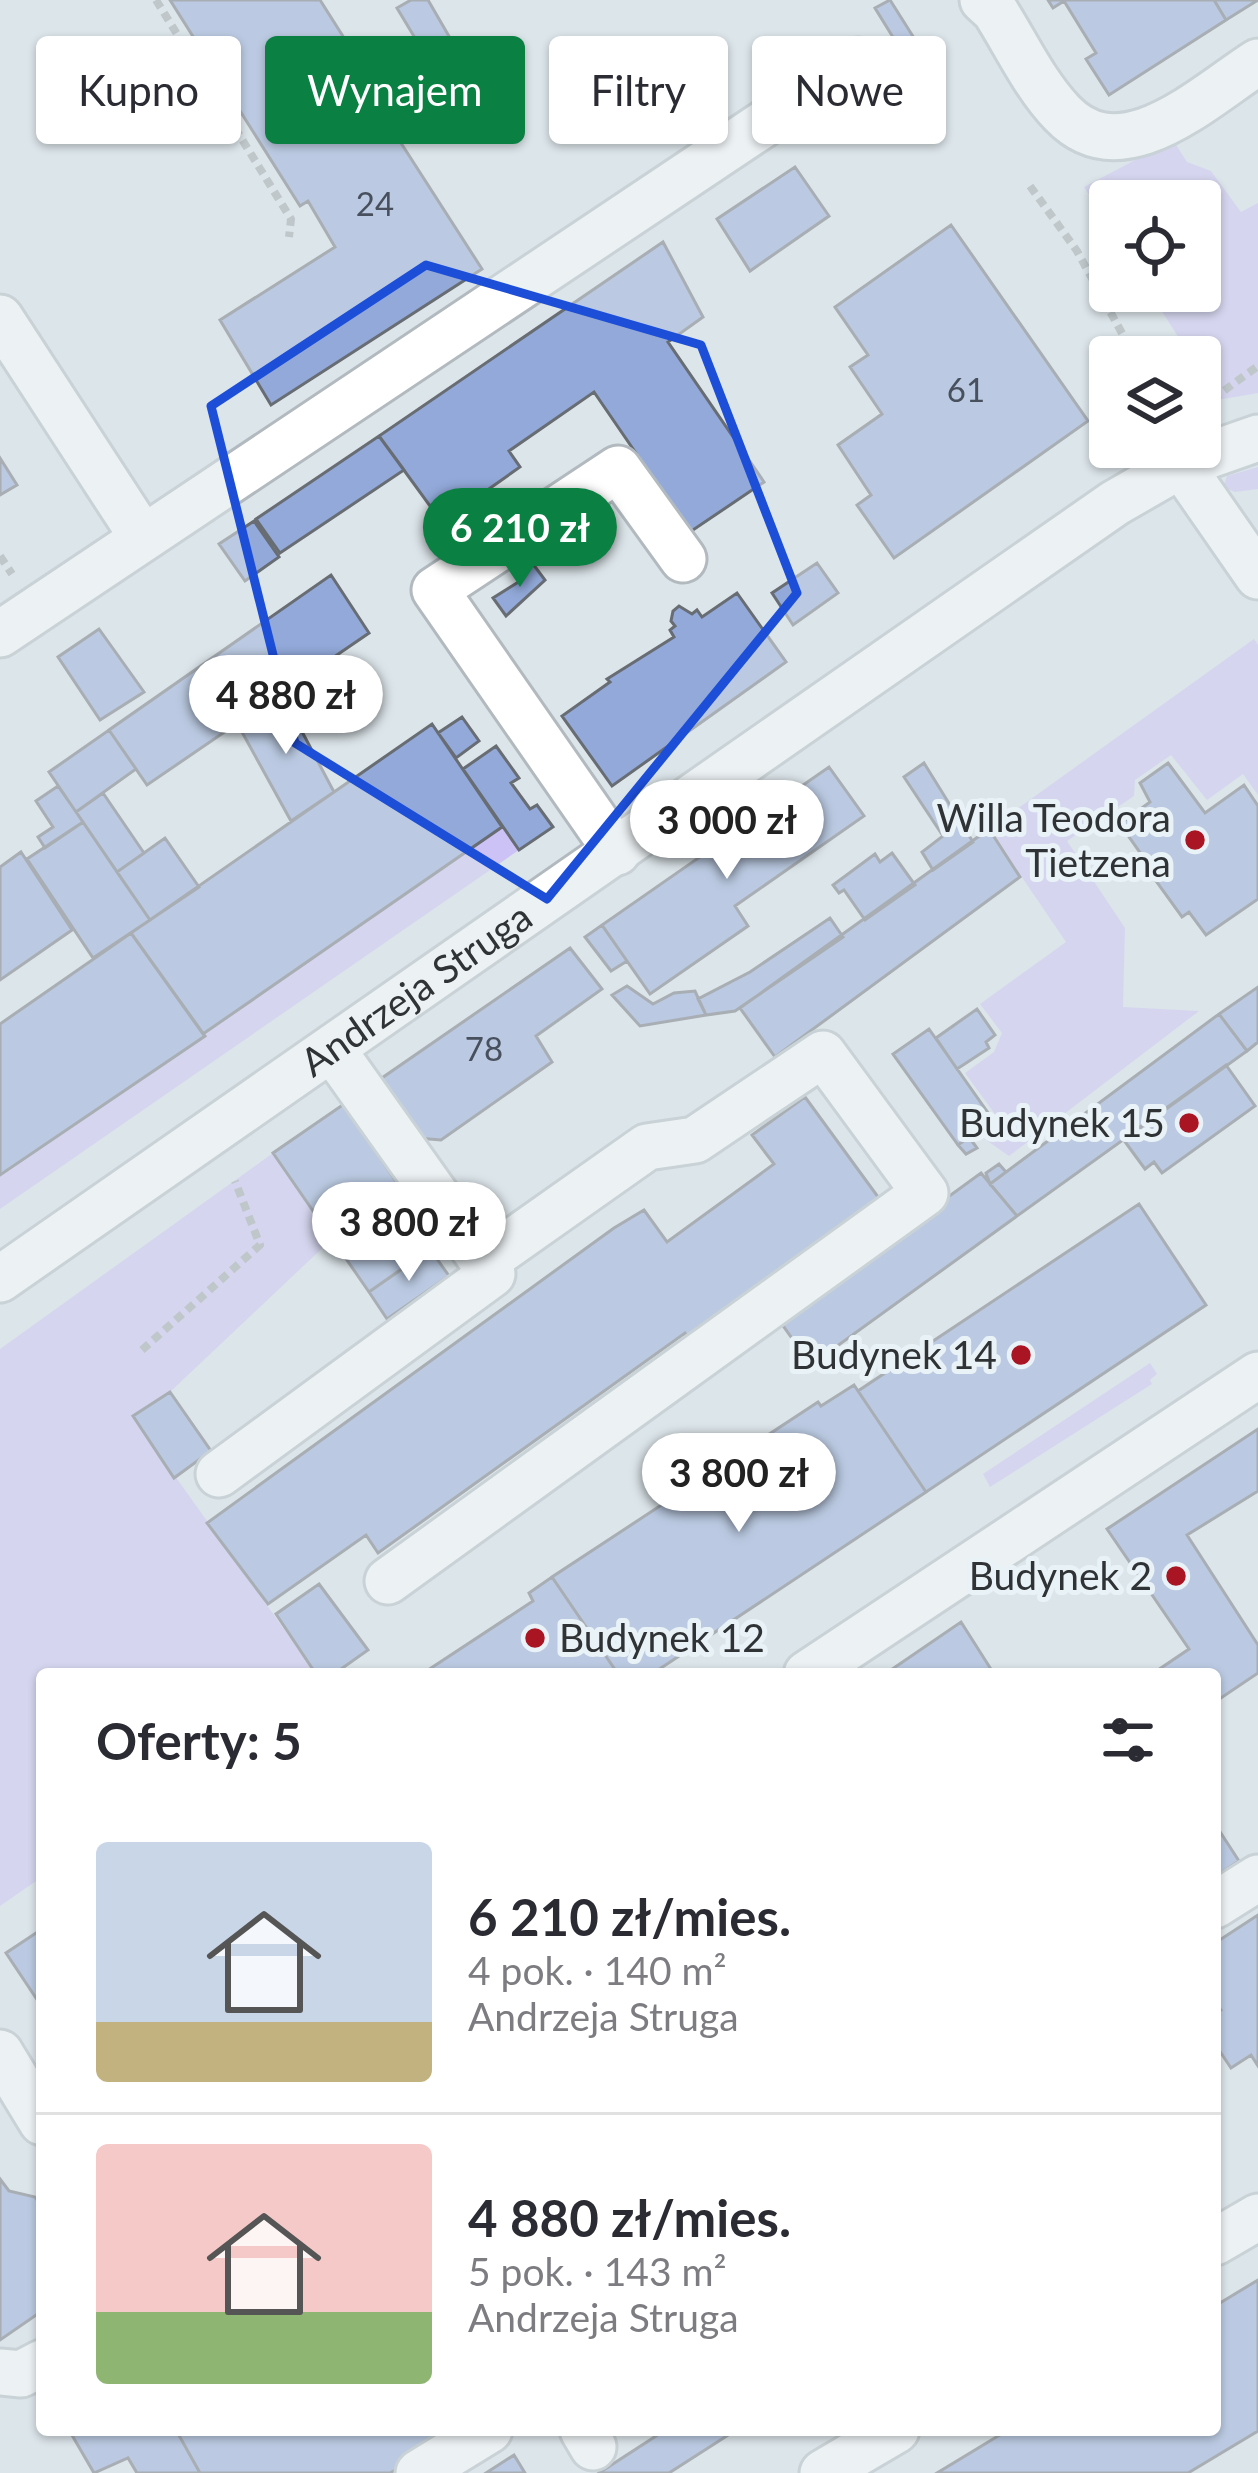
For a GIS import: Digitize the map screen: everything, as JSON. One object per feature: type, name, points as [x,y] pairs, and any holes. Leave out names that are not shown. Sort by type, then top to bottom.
[{"type":"street","points":[[983,0],[1061,112],[1090,135],[1146,134],[1258,62]]},
{"type":"street","points":[[0,634],[752,132]]},
{"type":"street","points":[[0,318],[143,538]]},
{"type":"street","name":"Andrzeja Struga","points":[[1221,451],[1258,438]]},
{"type":"street","name":"Andrzeja Struga","points":[[0,1279],[1115,503],[1176,468]]},
{"type":"street","points":[[1183,468],[1258,576]]},
{"type":"street","points":[[617,851],[435,590],[618,469],[683,559]]},
{"type":"street","points":[[219,1474],[492,1274],[332,1049]]},
{"type":"street","points":[[388,1581],[925,1193],[823,1054],[695,1140],[647,1147],[484,1262]]},
{"type":"street","points":[[816,1668],[1258,1375]]},
{"type":"street","points":[[1221,1901],[1258,1877]]},
{"type":"street","points":[[0,2053],[36,2112]]},
{"type":"street","points":[[1221,2239],[1258,2217]]},
{"type":"street","points":[[0,2372],[22,2374],[36,2366]]},
{"type":"street","points":[[419,2473],[479,2436]]},
{"type":"street","points":[[823,2473],[886,2436]]},
{"type":"path","points":[[156,0],[292,219],[289,237]]},
{"type":"path","points":[[1030,186],[1077,251],[1124,336]]},
{"type":"path","points":[[1221,393],[1258,366]]},
{"type":"path","points":[[142,1350],[260,1245],[235,1181]]},
{"type":"highlighted area","points":[[426,265],[701,345],[797,593],[547,899],[295,743],[211,406]]},
{"type":"shaded area","points":[[1173,140],[1187,162],[1211,171],[1218,180],[1097,180]]},
{"type":"shaded area","points":[[1221,185],[1241,212],[1258,203],[1258,393],[1221,399],[1221,336],[1178,336],[1162,312],[1221,312]]},
{"type":"shaded area","points":[[1258,467],[1258,489],[1235,492],[1223,487],[1227,476]]},
{"type":"shaded area","points":[[1254,639],[1258,645],[1258,795],[1243,774],[1207,800],[1171,755],[1135,780],[1134,796],[1067,841],[1125,928],[1123,1007],[1199,1011],[1009,1156],[979,1135],[1000,1121],[965,1073],[994,1052],[1002,1033],[980,1004],[1066,942],[989,829]]},
{"type":"shaded area","points":[[502,827],[519,850],[0,1209],[0,1174]]},
{"type":"shaded area","points":[[273,1153],[332,1239],[170,1392],[133,1417],[312,1668],[36,1668],[36,1881],[0,1906],[0,1349]]},
{"type":"shaded area","points":[[1150,1363],[1157,1374],[1152,1384],[990,1487],[983,1474]]},
{"type":"building","points":[[170,0],[320,0],[343,36],[265,36],[265,144],[402,144],[482,269],[271,405],[220,320],[335,247],[308,201],[300,206],[241,113],[241,36],[193,36]]},
{"type":"building","points":[[411,0],[428,0],[449,36],[414,36],[397,8]]},
{"type":"building","points":[[890,0],[913,36],[892,36],[875,8]]},
{"type":"building","points":[[1048,0],[1214,0],[1226,20],[1109,95],[1086,59],[1096,53],[1064,1],[1053,8]]},
{"type":"building","points":[[1214,0],[1258,0],[1226,20]]},
{"type":"building","points":[[795,167],[829,216],[750,271],[717,219]]},
{"type":"building","points":[[951,225],[1088,421],[894,558],[857,505],[871,495],[838,445],[882,414],[850,367],[868,355],[835,307]]},
{"type":"building","points":[[663,242],[703,317],[668,342],[764,482],[690,532],[594,392],[509,451],[520,467],[459,510],[448,494],[430,506],[379,436]]},
{"type":"building","points":[[379,436],[404,470],[280,553],[256,519]]},
{"type":"building","points":[[0,458],[17,485],[0,495]]},
{"type":"building","points":[[254,521],[279,557],[245,581],[219,544]]},
{"type":"building","points":[[817,563],[838,593],[793,625],[772,593]]},
{"type":"building","points":[[533,564],[545,580],[506,616],[493,598],[520,581],[517,576]]},
{"type":"building","points":[[331,575],[369,633],[147,785],[109,730]]},
{"type":"building","points":[[737,593],[786,662],[612,786],[562,716],[610,682],[607,679],[674,637],[671,621],[679,606],[692,614],[697,610],[702,617]]},
{"type":"building","points":[[99,629],[144,692],[100,720],[58,657]]},
{"type":"building","points":[[281,692],[334,792],[291,821],[237,723]]},
{"type":"building","points":[[462,717],[479,741],[456,758],[438,733]]},
{"type":"building","points":[[432,724],[502,827],[203,1034],[131,933]]},
{"type":"building","points":[[109,730],[136,769],[76,812],[49,772]]},
{"type":"building","points":[[496,746],[519,778],[511,783],[530,809],[537,805],[553,827],[519,850],[463,769]]},
{"type":"building","points":[[924,763],[973,842],[933,870],[922,852],[943,836],[904,777]]},
{"type":"building","name":"Willa Teodora Tietzena","points":[[1168,763],[1205,813],[1244,785],[1258,806],[1258,899],[1206,935],[1189,912],[1182,917],[1156,881],[1164,876],[1151,857],[1146,861],[1120,824],[1150,802],[1140,783]]},
{"type":"building","points":[[829,767],[864,816],[735,906],[748,926],[650,994],[602,925]]},
{"type":"building","points":[[58,786],[83,822],[45,848],[38,837],[53,827],[36,801]]},
{"type":"building","points":[[103,793],[144,853],[117,872],[76,812]]},
{"type":"building","points":[[83,822],[150,920],[93,958],[27,859]]},
{"type":"building","points":[[989,829],[1020,877],[775,1057],[740,1008]]},
{"type":"building","points":[[165,838],[199,887],[150,920],[117,872]]},
{"type":"building","points":[[21,852],[72,930],[0,980],[0,867]]},
{"type":"building","points":[[892,853],[915,885],[865,920],[844,890],[839,893],[833,885],[875,854],[880,862]]},
{"type":"building","points":[[830,918],[843,937],[735,1011],[706,1015],[698,999],[750,972]]},
{"type":"building","points":[[602,925],[627,961],[611,971],[585,937]]},
{"type":"building","points":[[131,933],[205,1036],[0,1175],[0,1024]]},
{"type":"building","points":[[570,948],[602,989],[536,1036],[552,1062],[441,1140],[417,1138],[379,1080]]},
{"type":"building","points":[[627,986],[653,1004],[674,993],[695,991],[706,1015],[640,1026],[612,995]]},
{"type":"building","points":[[1258,987],[1258,1042],[1247,1051],[1219,1014]]},
{"type":"building","points":[[977,1009],[995,1035],[986,1042],[989,1048],[957,1069],[936,1038]]},
{"type":"building","points":[[1219,1014],[1247,1051],[1017,1216],[990,1184]]},
{"type":"building","points":[[929,1029],[993,1120],[958,1145],[893,1054]]},
{"type":"building","name":"Budynek 15","points":[[1226,1065],[1255,1106],[1162,1173],[1154,1162],[1145,1169],[1123,1139]]},
{"type":"building","points":[[805,1097],[881,1201],[690,1340],[685,1333],[378,1553],[366,1535],[268,1604],[207,1523],[614,1228],[644,1210],[667,1242],[774,1164],[752,1135]]},
{"type":"building","points":[[344,1104],[438,1244],[369,1292],[273,1153]]},
{"type":"building","points":[[969,1137],[977,1148],[966,1154],[958,1145]]},
{"type":"building","points":[[999,1164],[1006,1172],[990,1184],[986,1173]]},
{"type":"building","points":[[981,1173],[1017,1216],[811,1365],[779,1320]]},
{"type":"building","name":"Budynek 14","points":[[1139,1204],[1206,1305],[926,1492],[858,1391]]},
{"type":"building","points":[[430,1249],[449,1276],[387,1319],[369,1292]]},
{"type":"building","points":[[854,1385],[926,1492],[661,1668],[614,1668],[552,1577],[818,1402],[821,1406]]},
{"type":"building","points":[[170,1392],[211,1451],[174,1478],[133,1416]]},
{"type":"building","name":"Budynek 2","points":[[1258,1429],[1258,1491],[1187,1535],[1258,1645],[1258,1673],[1221,1698],[1221,1668],[1161,1668],[1189,1649],[1107,1529]]},
{"type":"building","name":"Budynek 12","points":[[552,1577],[614,1668],[431,1668],[533,1601],[529,1593]]},
{"type":"building","points":[[319,1584],[368,1650],[342,1668],[312,1668],[276,1614]]},
{"type":"building","points":[[961,1622],[990,1668],[894,1668]]},
{"type":"building","points":[[1221,1833],[1239,1861],[1221,1873]]},
{"type":"building","points":[[1258,1915],[1258,2066],[1251,2055],[1231,2068],[1221,2053],[1221,1939]]},
{"type":"building","points":[[36,1933],[36,1998],[6,1953]]},
{"type":"building","points":[[0,2179],[9,2191],[36,2198],[36,2315],[0,2340]]},
{"type":"building","points":[[1258,2280],[1258,2431],[1188,2473],[937,2473],[998,2436],[1221,2436],[1221,2302]]},
{"type":"building","points":[[72,2436],[179,2436],[200,2473],[137,2473],[128,2458],[94,2473]]},
{"type":"building","points":[[179,2436],[451,2438],[390,2473],[200,2473]]},
{"type":"building","points":[[656,2436],[727,2436],[669,2473],[599,2473]]},
{"type":"building","points":[[514,2455],[525,2473],[486,2473]]},
{"type":"place","name":"Willa Teodora Tietzena","points":[[1195,840]]},
{"type":"place","name":"Budynek 15","points":[[1189,1123]]},
{"type":"place","name":"Budynek 14","points":[[1021,1355]]},
{"type":"place","name":"Budynek 2","points":[[1176,1576]]},
{"type":"place","name":"Budynek 12","points":[[535,1638]]}]
